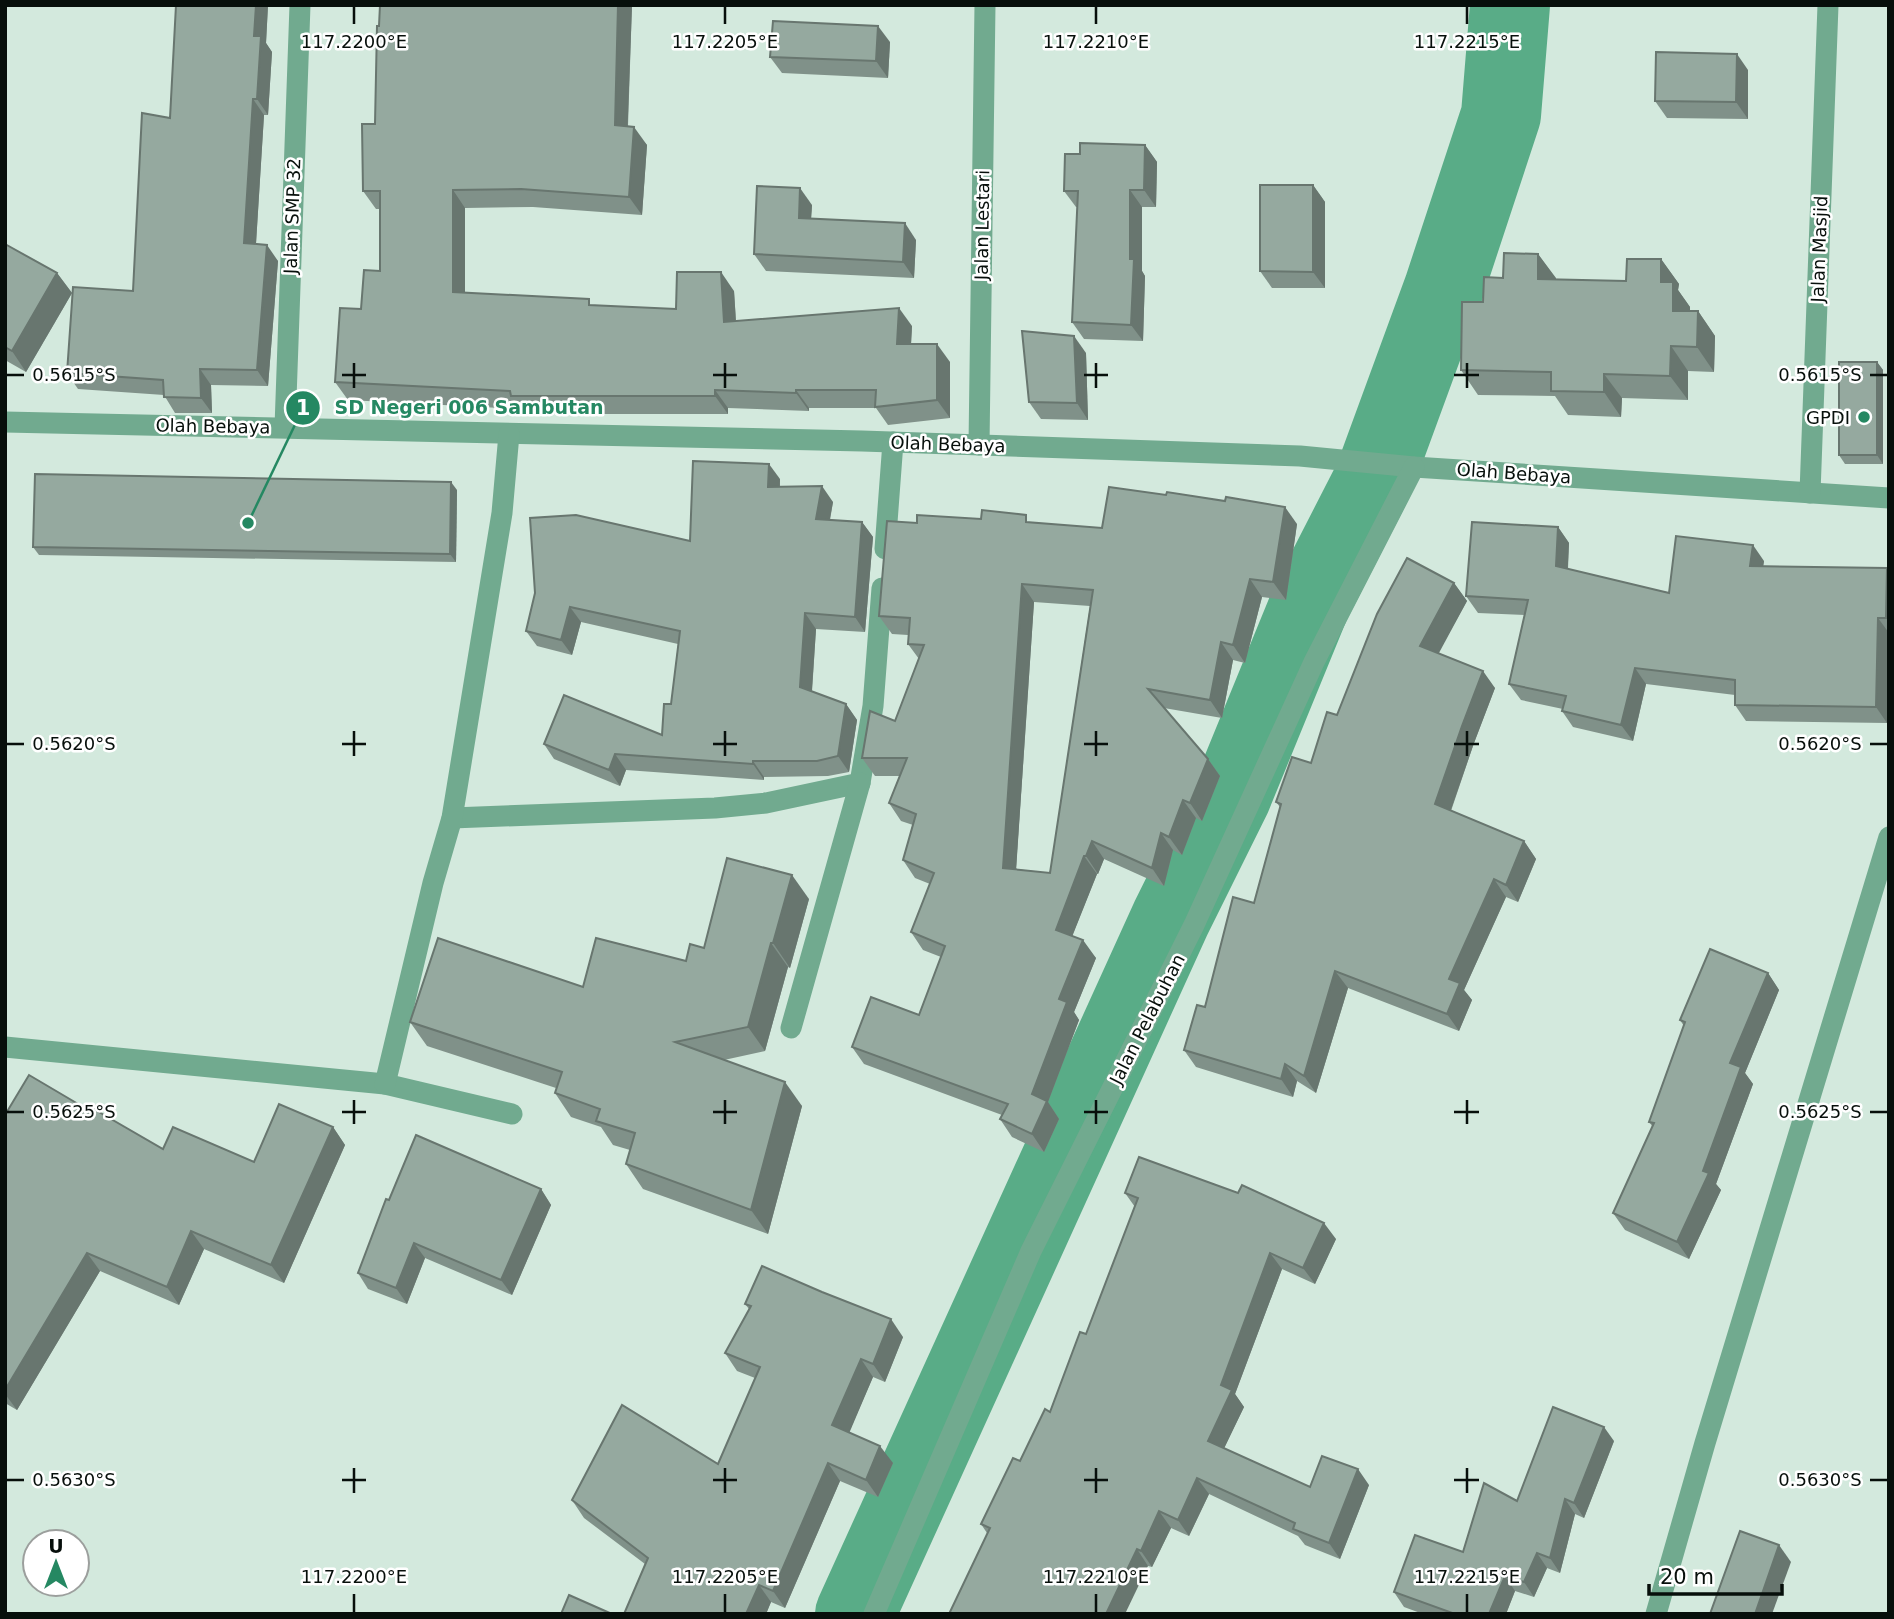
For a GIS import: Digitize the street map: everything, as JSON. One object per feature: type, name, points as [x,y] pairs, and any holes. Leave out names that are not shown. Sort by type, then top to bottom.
[{"type":"street","name":"Jalan SMP 32","points":[[285,427],[300,5]]},
{"type":"street","name":"Jalan Lestari","points":[[979,445],[985,5]]},
{"type":"street","name":"Jalan Masjid","points":[[1810,493],[1828,5]]},
{"type":"street","name":"Olah Bebaya","points":[[5,422],[892,442],[1300,456],[1414,467],[1889,498]]},
{"type":"street","points":[[385,1084],[433,883],[452,818],[502,513],[509,433]]},
{"type":"street","points":[[791,1028],[860,783],[873,706],[892,442]]},
{"type":"street","name":"Jalan Pelabuhan","points":[[874,1614],[1031,1251],[1194,925],[1314,662],[1414,467]]},
{"type":"street","points":[[452,818],[715,808],[766,803],[860,783]]},
{"type":"street","points":[[1656,1614],[1889,837]]},
{"type":"street","points":[[5,1047],[385,1084],[512,1114]]},
{"type":"building","points":[[176,5],[256,5],[254,36],[261,36],[257,99],[253,99],[244,243],[267,245],[257,370],[200,369],[201,398],[164,397],[163,380],[67,373],[73,287],[133,291],[142,113],[170,118]]},
{"type":"building","points":[[380,5],[618,5],[615,125],[634,127],[629,197],[521,189],[453,190],[453,292],[589,299],[589,305],[676,309],[677,272],[721,272],[724,322],[899,308],[897,344],[937,344],[937,400],[875,407],[876,390],[796,390],[796,393],[715,390],[715,396],[511,396],[510,391],[335,382],[340,308],[361,309],[364,270],[380,271],[380,191],[363,191],[362,124],[375,124],[377,26]]},
{"type":"building","points":[[773,21],[878,26],[876,61],[770,57]]},
{"type":"building","points":[[1656,52],[1737,54],[1736,102],[1655,101]]},
{"type":"building","points":[[1080,143],[1145,145],[1144,190],[1130,190],[1130,259],[1134,259],[1131,325],[1072,322],[1078,191],[1064,191],[1065,154],[1080,154]]},
{"type":"building","points":[[1260,185],[1313,185],[1313,272],[1260,271]]},
{"type":"building","points":[[757,186],[800,188],[799,218],[905,223],[903,262],[754,254]]},
{"type":"building","points":[[5,244],[57,273],[12,351],[5,347]]},
{"type":"building","points":[[1504,253],[1538,254],[1538,279],[1626,281],[1627,259],[1661,259],[1661,282],[1673,282],[1673,311],[1698,311],[1697,347],[1671,346],[1670,376],[1604,374],[1604,392],[1551,391],[1551,372],[1461,370],[1462,302],[1483,302],[1484,277],[1503,278]]},
{"type":"building","points":[[1022,331],[1074,336],[1077,403],[1029,402]]},
{"type":"building","name":"GPDI","points":[[1839,362],[1877,362],[1877,455],[1839,455]]},
{"type":"building","points":[[693,461],[769,464],[768,487],[822,486],[816,519],[862,522],[855,617],[805,613],[800,687],[846,704],[838,756],[817,761],[753,761],[753,764],[615,754],[609,770],[544,744],[564,695],[662,735],[664,704],[671,704],[680,631],[570,607],[561,640],[526,631],[535,593],[530,518],[576,515],[690,541]]},
{"type":"building","points":[[35,474],[451,482],[450,554],[33,547]]},
{"type":"building","points":[[1109,487],[1225,501],[1226,497],[1285,507],[1273,582],[1250,579],[1233,645],[1221,642],[1210,700],[1148,689],[1208,759],[1190,803],[1183,800],[1169,837],[1161,833],[1152,868],[1092,841],[1084,856],[1056,930],[1083,940],[1059,999],[1067,1002],[1032,1094],[1047,1101],[1032,1134],[1000,1119],[1008,1104],[852,1047],[871,997],[919,1015],[945,946],[911,932],[934,873],[903,860],[916,814],[889,803],[907,758],[862,758],[870,711],[895,721],[924,645],[908,644],[910,618],[879,616],[887,521],[917,523],[917,515],[981,519],[982,510],[1026,515],[1026,522],[1102,528]],"holes":[[[1022,584],[1093,590],[1050,873],[1003,868]]]},
{"type":"building","points":[[1472,522],[1558,527],[1556,566],[1669,593],[1676,536],[1753,545],[1750,566],[1887,568],[1886,618],[1878,618],[1876,707],[1735,705],[1735,680],[1635,668],[1621,725],[1562,711],[1566,696],[1509,684],[1528,600],[1466,596]]},
{"type":"building","points":[[1407,558],[1454,583],[1420,646],[1483,671],[1435,804],[1524,841],[1506,885],[1494,879],[1449,979],[1460,983],[1447,1014],[1335,971],[1304,1076],[1285,1064],[1281,1079],[1184,1050],[1197,1005],[1205,1007],[1233,897],[1254,903],[1281,804],[1276,802],[1292,757],[1311,763],[1327,712],[1337,715],[1377,614]]},
{"type":"building","points":[[727,858],[792,875],[773,943],[748,1027],[675,1042],[785,1082],[751,1210],[626,1164],[635,1133],[596,1121],[600,1109],[555,1093],[562,1072],[410,1022],[438,938],[583,987],[596,938],[686,961],[690,944],[704,948]]},
{"type":"building","points":[[1710,949],[1768,973],[1730,1063],[1741,1067],[1703,1171],[1709,1173],[1677,1242],[1613,1213],[1654,1123],[1649,1122],[1685,1022],[1680,1020]]},
{"type":"building","points":[[29,1075],[163,1149],[173,1127],[254,1162],[279,1104],[333,1127],[271,1265],[191,1231],[167,1287],[87,1253],[5,1390],[5,1115]]},
{"type":"building","points":[[416,1135],[541,1189],[501,1280],[414,1243],[396,1288],[358,1273],[386,1199],[389,1200]]},
{"type":"building","points":[[1139,1157],[1238,1193],[1242,1185],[1324,1223],[1303,1268],[1270,1253],[1221,1385],[1232,1390],[1208,1441],[1310,1487],[1322,1456],[1358,1469],[1329,1543],[1293,1529],[1295,1523],[1197,1478],[1178,1520],[1159,1511],[1141,1551],[1137,1549],[1106,1614],[949,1614],[990,1528],[981,1524],[1013,1458],[1020,1461],[1045,1409],[1050,1412],[1080,1332],[1086,1334],[1138,1198],[1125,1193]]},
{"type":"building","points":[[762,1266],[891,1319],[873,1364],[861,1359],[832,1425],[880,1446],[866,1480],[828,1463],[773,1591],[759,1585],[746,1614],[624,1614],[648,1558],[572,1500],[622,1405],[718,1464],[760,1367],[725,1353],[751,1306],[745,1304]]},
{"type":"building","points":[[1553,1407],[1604,1427],[1574,1503],[1565,1499],[1550,1558],[1537,1553],[1524,1582],[1505,1576],[1489,1614],[1455,1614],[1394,1592],[1415,1535],[1463,1552],[1484,1483],[1517,1501]]},
{"type":"building","points":[[1740,1531],[1779,1545],[1755,1614],[1710,1614]]},
{"type":"building","points":[[569,1595],[612,1614],[561,1614]]},
{"type":"waterway","points":[[855,1614],[1171,918],[1231,797],[1310,604],[1374,479],[1444,288],[1501,115],[1510,5]]},
{"type":"place","name":"GPDI","points":[[1864,417]]},
{"type":"place","name":"SD Negeri 006 Sambutan","points":[[248,523]]}]
